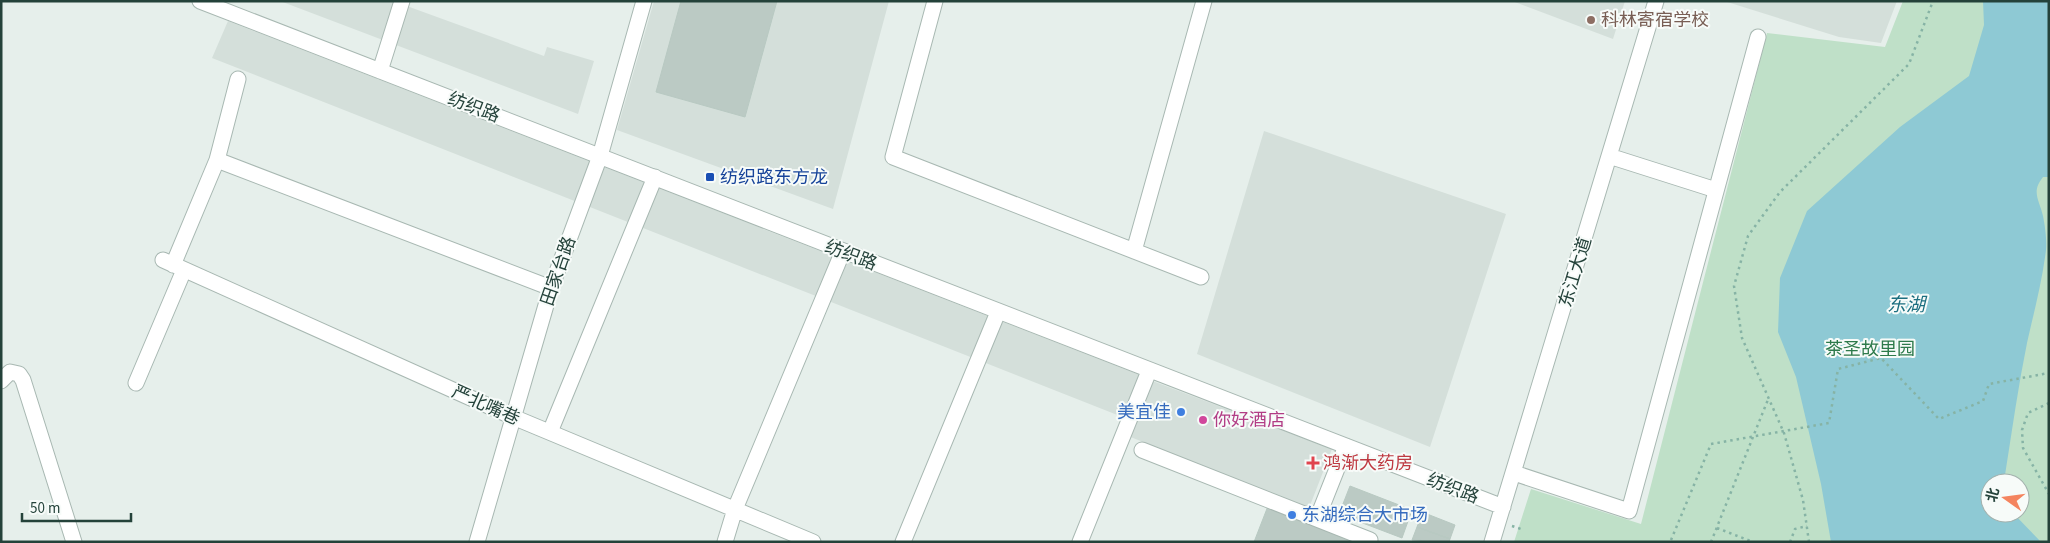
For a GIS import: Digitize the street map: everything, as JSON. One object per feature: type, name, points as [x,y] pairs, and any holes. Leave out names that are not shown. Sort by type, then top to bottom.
[{"type":"street","name":"纺织路","points":[[201,1],[1503,507]]},
{"type":"street","points":[[380,71],[402,1]]},
{"type":"street","name":"田家台路","points":[[477,542],[551,288],[600,156],[644,1]]},
{"type":"street","points":[[935,1],[894,157],[1201,277]]},
{"type":"street","points":[[1134,251],[1204,1]]},
{"type":"street","name":"东江大道","points":[[1492,542],[1656,1]]},
{"type":"street","points":[[1514,473],[1629,511],[1758,37]]},
{"type":"street","points":[[136,383],[173,265],[217,160],[238,79]]},
{"type":"street","points":[[1610,156],[1716,190]]},
{"type":"street","points":[[217,160],[551,288]]},
{"type":"street","points":[[550,432],[655,177]]},
{"type":"street","points":[[725,542],[735,509],[843,251]]},
{"type":"street","name":"严北嘴巷","points":[[173,265],[513,417],[813,542]]},
{"type":"street","points":[[902,542],[998,312]]},
{"type":"street","points":[[1080,542],[1149,371]]},
{"type":"street","points":[[1,381],[10,372],[19,374],[24,380],[74,542]]},
{"type":"street","points":[[1317,519],[1346,446]]},
{"type":"street","points":[[1142,450],[1370,540],[1369,542]]},
{"type":"path","points":[[1809,542],[1802,500],[1784,432],[1742,338],[1734,286],[1748,236],[1780,192],[1909,64],[1933,1]]},
{"type":"path","points":[[1671,540],[1711,444],[1830,423],[1838,369],[1881,358],[1939,420],[1983,401],[1989,384],[2049,373]]},
{"type":"path","points":[[1711,542],[1768,397]]},
{"type":"path","points":[[2049,402],[2028,413],[2022,430],[2023,448],[2049,494]]},
{"type":"path","points":[[1790,542],[1795,529],[1807,526]]},
{"type":"path","points":[[1717,527],[1753,542]]},
{"type":"shaded area","points":[[280,1],[393,1],[544,56],[547,47],[594,61],[578,114]]},
{"type":"shaded area","points":[[654,1],[889,1],[833,209],[617,130]]},
{"type":"shaded area","name":"科林寄宿学校","points":[[1512,1],[1625,1],[1613,39]]},
{"type":"shaded area","points":[[1724,1],[1897,1],[1881,43],[1839,37]]},
{"type":"shaded area","points":[[228,21],[1142,376],[1125,418],[212,58]]},
{"type":"shaded area","points":[[1264,131],[1506,214],[1430,447],[1197,354]]},
{"type":"shaded area","points":[[1150,380],[1332,449],[1309,508],[1128,436]]},
{"type":"green space","name":"茶圣故里园","points":[[1903,1],[2049,1],[2049,542],[1514,542],[1531,489],[1641,524],[1767,33],[1885,47]]},
{"type":"water","name":"东湖","points":[[1983,1],[2049,1],[2049,177],[2043,177],[2037,187],[2037,196],[2043,216],[2046,237],[2046,250],[2027,343],[2005,473],[1980,473],[1980,523],[2023,523],[2041,542],[1831,542],[1821,484],[1796,377],[1778,332],[1780,278],[1807,211],[1900,127],[1969,76],[1984,25]]},
{"type":"building","points":[[681,1],[777,1],[745,117],[656,92]]},
{"type":"building","points":[[1350,486],[1412,510],[1402,538],[1339,514]]},
{"type":"building","points":[[1268,506],[1360,542],[1254,542]]},
{"type":"building","points":[[1422,512],[1455,525],[1450,539],[1417,527]]},
{"type":"building","points":[[1417,527],[1450,539],[1449,542],[1412,540]]},
{"type":"place","name":"科林寄宿学校","points":[[1591,20]]},
{"type":"place","name":"纺织路东方龙","points":[[710,177]]},
{"type":"place","name":"美宜佳","points":[[1181,412]]},
{"type":"place","name":"你好酒店","points":[[1203,420]]},
{"type":"place","name":"鸿渐大药房","points":[[1313,463]]},
{"type":"place","name":"东湖综合大市场","points":[[1292,515]]}]
